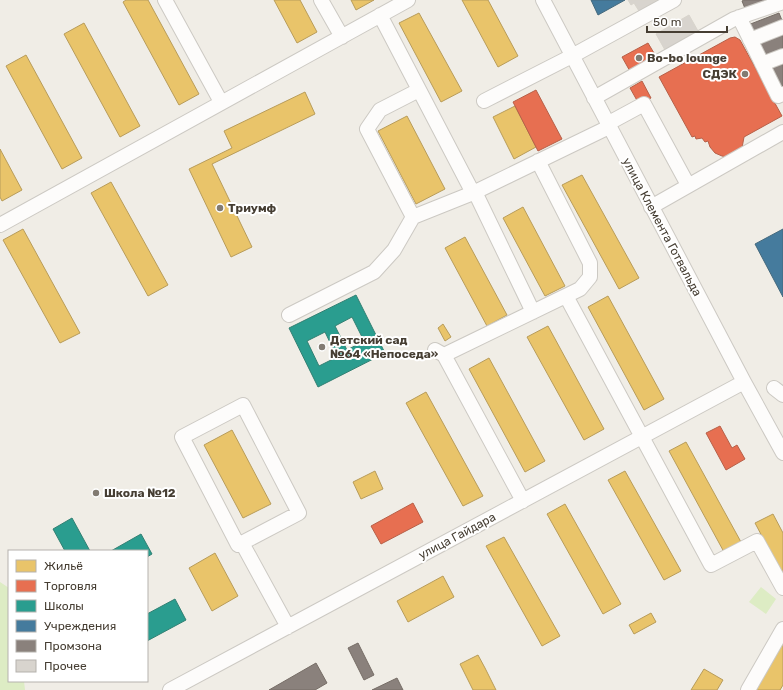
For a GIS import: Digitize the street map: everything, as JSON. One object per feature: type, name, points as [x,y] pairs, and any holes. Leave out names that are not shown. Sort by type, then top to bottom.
[{"type":"street","points":[[165,0],[221,102]]},
{"type":"street","points":[[321,0],[342,37]]},
{"type":"street","points":[[0,225],[408,0]]},
{"type":"street","name":"улица Клемента Готвальда","points":[[543,0],[651,207],[783,453]]},
{"type":"street","points":[[484,101],[572,56],[674,0]]},
{"type":"street","points":[[594,98],[739,17],[783,2]]},
{"type":"street","points":[[380,15],[474,193],[533,312]]},
{"type":"street","points":[[739,17],[778,96],[783,94]]},
{"type":"street","points":[[750,40],[783,27]]},
{"type":"street","points":[[762,64],[783,56]]},
{"type":"street","points":[[413,217],[367,129],[380,110],[419,90]]},
{"type":"street","points":[[289,315],[374,272],[394,250],[413,217],[474,193],[608,125],[644,104],[688,185]]},
{"type":"street","points":[[651,207],[688,185],[721,162],[783,132]]},
{"type":"street","points":[[523,500],[439,353],[533,312],[580,289],[590,277],[590,263],[538,161]]},
{"type":"street","points":[[566,296],[711,565],[757,541],[783,588]]},
{"type":"street","name":"улица Гайдара","points":[[170,690],[744,382]]},
{"type":"street","points":[[243,405],[299,513],[242,543],[238,545],[182,437],[243,405]]},
{"type":"street","points":[[242,543],[288,627]]},
{"type":"street","points":[[748,690],[783,629]]},
{"type":"green space","points":[[0,582],[8,587],[8,682],[24,682],[25,690],[0,690]]},
{"type":"green space","points":[[761,587],[776,599],[766,614],[749,602]]},
{"type":"building: Жильё","points":[[126,0],[148,0],[199,94],[179,105],[123,2]]},
{"type":"building: Жильё","points":[[274,0],[300,0],[317,32],[297,43]]},
{"type":"building: Жильё","points":[[351,0],[374,0],[356,10]]},
{"type":"building: Жильё","points":[[462,0],[488,0],[518,56],[498,67]]},
{"type":"building: Жильё","points":[[419,13],[462,91],[441,102],[399,23]]},
{"type":"building: Жильё","points":[[84,23],[140,126],[120,137],[64,34]]},
{"type":"building: Жильё","points":[[26,55],[82,158],[62,169],[6,66]]},
{"type":"building: Жильё","name":"Триумф","points":[[305,92],[315,114],[212,164],[252,247],[231,257],[189,169],[232,148],[224,131]]},
{"type":"building: Жильё","points":[[515,106],[536,147],[514,159],[493,117]]},
{"type":"building: Жильё","points":[[407,116],[445,189],[416,204],[378,131]]},
{"type":"building: Жильё","points":[[0,149],[22,190],[2,201],[0,197]]},
{"type":"building: Жильё","points":[[582,175],[639,278],[619,289],[562,185]]},
{"type":"building: Жильё","points":[[111,182],[168,285],[148,296],[91,193]]},
{"type":"building: Жильё","points":[[523,207],[565,286],[545,296],[503,218]]},
{"type":"building: Жильё","points":[[23,229],[80,333],[60,343],[3,240]]},
{"type":"building: Жильё","points":[[465,237],[507,315],[487,326],[445,248]]},
{"type":"building: Жильё","points":[[608,296],[664,399],[644,410],[588,307]]},
{"type":"building: Жильё","points":[[443,324],[451,337],[445,341],[438,328]]},
{"type":"building: Жильё","points":[[548,326],[604,429],[584,440],[527,337]]},
{"type":"building: Жильё","points":[[489,358],[545,461],[525,472],[469,369]]},
{"type":"building: Жильё","points":[[426,392],[483,496],[463,506],[406,403]]},
{"type":"building: Жильё","points":[[232,430],[271,504],[243,518],[204,445]]},
{"type":"building: Жильё","points":[[686,442],[741,542],[724,552],[669,451]]},
{"type":"building: Жильё","points":[[375,471],[383,489],[361,499],[353,482]]},
{"type":"building: Жильё","points":[[625,471],[681,571],[664,580],[608,480]]},
{"type":"building: Жильё","points":[[565,504],[621,604],[603,614],[547,514]]},
{"type":"building: Жильё","points":[[773,514],[783,533],[783,576],[755,523]]},
{"type":"building: Жильё","points":[[504,537],[560,636],[542,646],[486,546]]},
{"type":"building: Жильё","points":[[215,553],[238,596],[212,611],[189,568]]},
{"type":"building: Жильё","points":[[443,576],[454,597],[408,622],[397,601]]},
{"type":"building: Жильё","points":[[651,613],[656,622],[634,634],[629,625]]},
{"type":"building: Жильё","points":[[783,640],[783,685],[780,690],[754,690]]},
{"type":"building: Жильё","points":[[478,655],[496,690],[473,690],[460,664]]},
{"type":"building: Жильё","points":[[704,669],[723,680],[717,690],[691,690]]},
{"type":"building: Торговля","points":[[735,37],[740,40],[782,116],[744,137],[742,148],[727,157],[715,153],[710,147],[708,141],[705,142],[702,138],[696,139],[695,136],[692,137],[659,77],[730,38]]},
{"type":"building: Торговля","name":"Bo-bo lounge","points":[[648,43],[657,58],[631,73],[622,57]]},
{"type":"building: Торговля","points":[[642,81],[651,98],[639,104],[630,88]]},
{"type":"building: Торговля","points":[[536,90],[562,139],[538,151],[513,102]]},
{"type":"building: Торговля","points":[[720,426],[732,448],[737,445],[745,459],[726,470],[706,433]]},
{"type":"building: Торговля","points":[[413,503],[423,522],[381,544],[371,526]]},
{"type":"building: Школы","points":[[356,295],[385,353],[318,387],[289,328]],"holes":[[[352,317],[364,341],[347,350],[335,326]],[[325,332],[337,357],[319,366],[307,341]]]},
{"type":"building: Школы","points":[[72,518],[89,550],[64,550],[53,529]]},
{"type":"building: Школы","points":[[141,534],[152,554],[148,556],[148,550],[113,550]]},
{"type":"building: Школы","points":[[175,599],[186,620],[148,640],[148,613]]},
{"type":"building: Учреждения","points":[[591,0],[625,0],[598,15]]},
{"type":"building: Учреждения","points":[[783,229],[783,297],[755,244]]},
{"type":"building: Промзона","points":[[776,0],[746,11],[742,1]]},
{"type":"building: Промзона","points":[[779,13],[783,23],[752,35],[748,25]]},
{"type":"building: Промзона","points":[[783,31],[783,54],[765,61],[757,41]]},
{"type":"building: Промзона","points":[[783,62],[783,88],[777,90],[768,68]]},
{"type":"building: Промзона","points":[[358,643],[374,675],[364,680],[348,648]]},
{"type":"building: Промзона","points":[[316,663],[327,683],[315,690],[269,690]]},
{"type":"building: Промзона","points":[[397,678],[403,690],[372,690]]},
{"type":"building: Прочее","points":[[628,0],[658,0],[639,11],[634,3],[631,5]]},
{"type":"building: Прочее","points":[[689,15],[698,31],[665,50],[656,34]]},
{"type":"place","name":"Bo-bo lounge","points":[[639,58]]},
{"type":"place","name":"СДЭК","points":[[745,74]]},
{"type":"place","name":"Триумф","points":[[220,208]]},
{"type":"place","name":"Детский сад №64 «Непоседа»","points":[[322,347]]},
{"type":"place","name":"Школа №12","points":[[96,493]]}]
